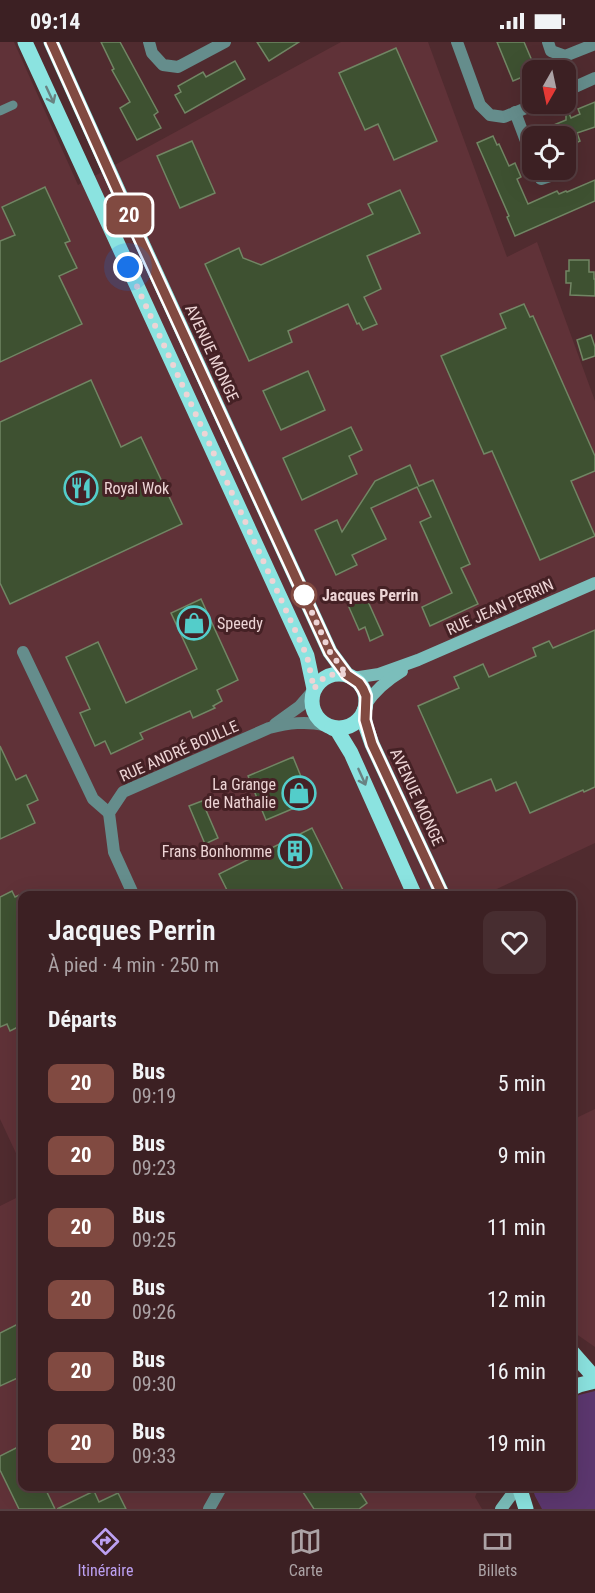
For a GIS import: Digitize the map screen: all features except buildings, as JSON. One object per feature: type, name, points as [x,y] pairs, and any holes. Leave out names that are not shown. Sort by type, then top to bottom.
[{"type":"main road","points":[[25,42],[307,656],[313,690],[312,710],[317,719],[336,730],[351,753],[413,891]]},
{"type":"main road","name":"AVENUE MONGE","points":[[51,42],[330,652],[350,676]]},
{"type":"main road","points":[[313,690],[318,682],[331,674],[350,676],[363,689],[365,708],[359,719],[342,728],[329,726]]},
{"type":"main road","name":"AVENUE MONGE","points":[[365,708],[365,724],[372,744],[441,891]]},
{"type":"main road","points":[[576,1357],[595,1380],[576,1386]]},
{"type":"main road","points":[[520,1491],[526,1509]]},
{"type":"street","points":[[149,42],[152,53],[163,65],[178,67],[225,42]]},
{"type":"street","points":[[457,42],[480,105],[490,115],[504,117],[522,109]]},
{"type":"street","points":[[548,42],[551,51],[565,56],[595,44]]},
{"type":"street","points":[[576,87],[595,78]]},
{"type":"street","points":[[515,112],[522,131]]},
{"type":"street","name":"RUE JEAN PERRIN","points":[[350,676],[379,674],[418,660],[595,583]]},
{"type":"street","points":[[23,652],[93,799],[109,813],[114,852],[132,891]]},
{"type":"street","name":"RUE JEAN PERRIN","points":[[365,708],[373,692],[418,660]]},
{"type":"street","name":"RUE ANDRÉ BOULLE","points":[[269,728],[300,706],[313,690]]},
{"type":"street","name":"RUE ANDRÉ BOULLE","points":[[109,813],[123,792],[269,728],[291,723],[313,722],[329,726]]},
{"type":"street","points":[[209,1509],[219,1491]]},
{"type":"street","points":[[501,1509],[514,1491]]},
{"type":"lane","points":[[0,111],[13,105]]},
{"type":"shaded area","points":[[0,42],[14,42],[78,185],[341,42],[428,42],[507,257],[537,242],[595,401],[595,843],[493,891],[18,891],[18,1157],[0,1119]]},
{"type":"shaded area","points":[[595,1109],[595,1347],[576,1334],[576,1118]]},
{"type":"shaded area","points":[[18,1197],[18,1491],[477,1491],[475,1497],[482,1509],[0,1509],[0,1206]]},
{"type":"shaded area","points":[[595,1391],[595,1509],[542,1509],[533,1491],[576,1491],[576,1397]]},
{"type":"bus line","name":"20","points":[[51,42],[330,652],[347,675],[359,683],[363,689],[366,696],[365,724],[372,744],[441,891]]},
{"type":"place","name":"Royal Wok","points":[[81,488]]},
{"type":"place","name":"Jacques Perrin","points":[[304,595]]},
{"type":"place","name":"Speedy","points":[[194,623]]},
{"type":"place","name":"La Grange de Nathalie","points":[[299,793]]},
{"type":"place","name":"Frans Bonhomme","points":[[295,851]]},
{"type":"route","points":[[128,267],[307,656],[314,689],[318,682],[331,674],[347,675],[330,652],[304,595]]}]
